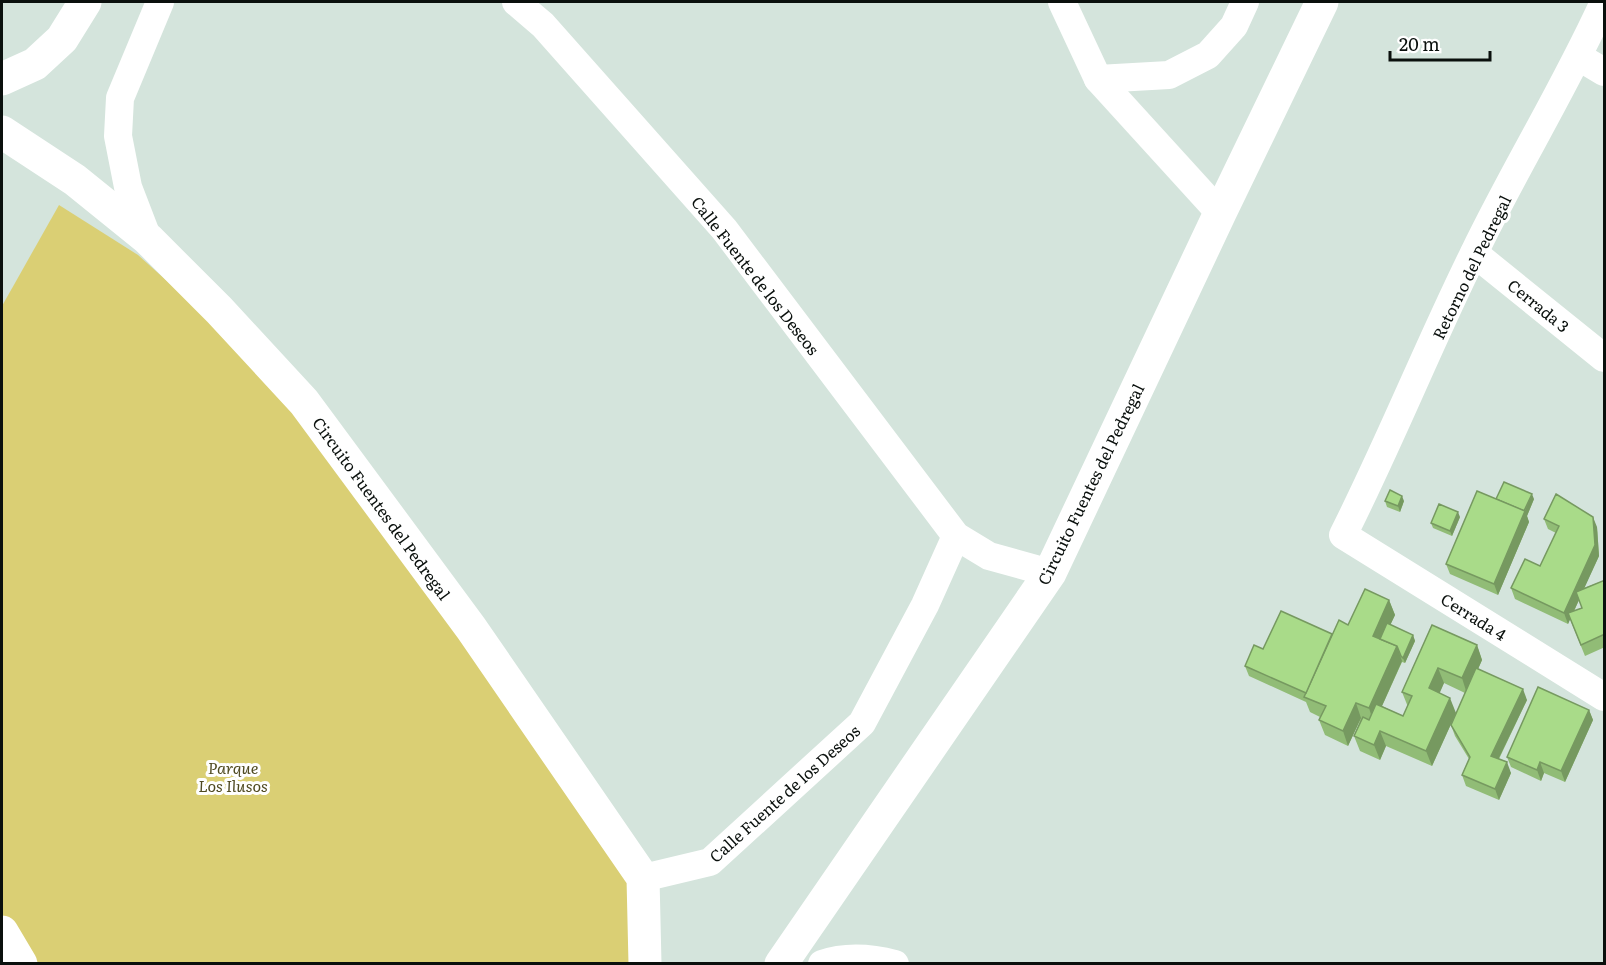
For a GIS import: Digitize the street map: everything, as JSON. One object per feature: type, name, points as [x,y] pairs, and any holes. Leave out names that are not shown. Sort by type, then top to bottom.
[{"type":"street","points":[[2,79],[35,64],[62,39],[85,2]]},
{"type":"street","points":[[148,239],[128,187],[118,136],[120,98],[160,2]]},
{"type":"street","name":"Calle Fuente de los Deseos","points":[[516,2],[543,25],[724,229],[956,536],[989,556],[1050,573]]},
{"type":"street","points":[[1062,2],[1098,79],[1220,213]]},
{"type":"street","points":[[1098,79],[1169,75],[1208,55],[1234,26],[1245,2]]},
{"type":"street","name":"Circuito Fuentes del Pedregal","points":[[781,963],[1050,573],[1322,2]]},
{"type":"street","name":"Retorno del Pedregal","points":[[1343,535],[1474,253],[1579,57],[1604,2]]},
{"type":"street","points":[[1579,57],[1605,72]]},
{"type":"street","name":"Circuito Fuentes del Pedregal","points":[[2,132],[75,180],[148,239],[219,310],[304,402],[471,628],[643,878]]},
{"type":"street","name":"Cerrada 3","points":[[1474,253],[1605,357]]},
{"type":"street","name":"Cerrada 4","points":[[1343,535],[1605,696]]},
{"type":"street","name":"Calle Fuente de los Deseos","points":[[643,878],[710,862],[862,723],[925,604],[956,536]]},
{"type":"street","points":[[643,878],[645,963]]},
{"type":"street","points":[[2,932],[21,963]]},
{"type":"street","points":[[822,963],[834,959],[877,959],[895,963]]},
{"type":"green space","name":"Parque Los Ilusos","points":[[59,205],[138,255],[303,403],[643,879],[645,963],[2,964],[2,306]]},
{"type":"building","points":[[1504,482],[1532,494],[1524,511],[1496,499]]},
{"type":"building","points":[[1390,490],[1402,496],[1398,506],[1385,501]]},
{"type":"building","points":[[1477,491],[1525,511],[1494,584],[1446,564]]},
{"type":"building","points":[[1556,494],[1593,517],[1595,545],[1564,613],[1511,588],[1525,559],[1540,566],[1559,526],[1544,519]]},
{"type":"building","points":[[1439,504],[1458,512],[1450,531],[1431,523]]},
{"type":"building","points":[[1605,580],[1605,634],[1581,645],[1568,613],[1582,608],[1576,592]]},
{"type":"building","points":[[1365,589],[1389,600],[1373,636],[1397,646],[1369,708],[1356,703],[1343,731],[1319,720],[1326,706],[1304,697],[1339,620],[1348,625]]},
{"type":"building","points":[[1281,611],[1332,634],[1306,693],[1245,666],[1254,645],[1263,649]]},
{"type":"building","points":[[1387,623],[1413,635],[1403,658],[1397,646],[1380,639]]},
{"type":"building","points":[[1432,625],[1477,645],[1462,678],[1438,668],[1429,688],[1450,698],[1426,751],[1380,731],[1374,745],[1354,736],[1363,717],[1369,720],[1376,704],[1403,716],[1412,696],[1402,692]]},
{"type":"building","points":[[1476,668],[1523,689],[1491,756],[1507,762],[1495,789],[1462,775],[1470,757],[1451,725]]},
{"type":"building","points":[[1538,687],[1589,710],[1561,771],[1540,762],[1537,770],[1507,757]]}]
